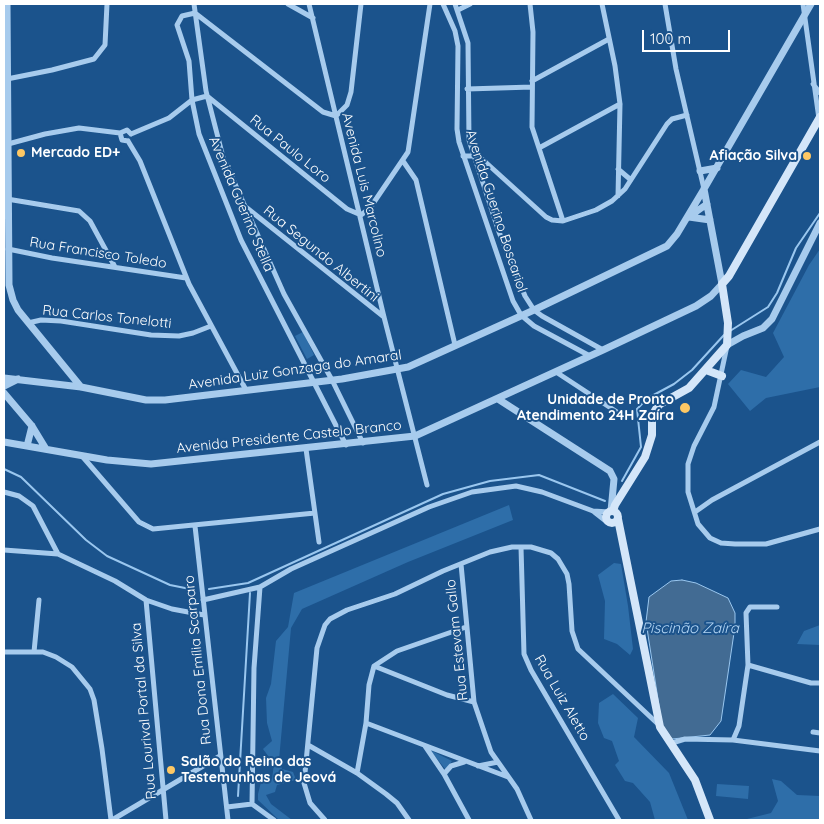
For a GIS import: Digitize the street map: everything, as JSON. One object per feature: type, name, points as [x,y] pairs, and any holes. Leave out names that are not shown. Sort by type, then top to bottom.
[{"type":"main road","name":"Avenida Presidente Castelo Branco","points":[[722,284],[729,276],[820,118]]},
{"type":"main road","points":[[609,523],[618,501],[645,457],[652,435],[652,416],[656,409],[660,404],[689,388],[727,345],[728,322],[722,284]]},
{"type":"main road","points":[[706,370],[722,376]]},
{"type":"main road","points":[[614,513],[606,515],[609,523],[625,545]]},
{"type":"main road","points":[[614,513],[625,545],[660,727],[695,780],[710,820]]},
{"type":"street","points":[[7,4],[7,249],[9,285],[12,300],[28,323],[81,387]]},
{"type":"street","points":[[7,79],[94,59],[105,45],[107,4]]},
{"type":"street","points":[[194,4],[195,13],[324,112],[336,116],[347,105],[351,92],[361,4]]},
{"type":"street","points":[[288,4],[313,18]]},
{"type":"street","name":"Avenida Luis Marcolino","points":[[310,4],[384,318],[427,484]]},
{"type":"street","points":[[360,215],[370,208],[403,161],[411,141],[430,4]]},
{"type":"street","name":"Avenida Guerino Boscariol","points":[[443,4],[455,31],[458,46],[457,129],[463,156],[513,301],[521,315],[534,326],[590,356]]},
{"type":"street","name":"Avenida Guerino Boscariol","points":[[455,4],[468,43],[469,140],[499,232],[525,296],[534,310],[602,350]]},
{"type":"street","points":[[458,10],[470,4]]},
{"type":"street","points":[[530,4],[533,24],[532,127],[563,221]]},
{"type":"street","points":[[602,4],[616,66],[620,104],[618,196]]},
{"type":"street","points":[[665,4],[722,284]]},
{"type":"street","points":[[803,4],[813,84],[820,118]]},
{"type":"street","name":"Avenida Luiz Gonzaga do Amaral","points":[[4,378],[81,387],[146,400],[165,400],[332,380],[399,370],[534,310],[667,246],[687,218],[717,168],[811,4]]},
{"type":"street","name":"Avenida Guerino Stella","points":[[346,445],[240,240],[199,134],[192,100],[189,61],[177,22],[186,14],[195,13],[207,96],[223,157],[284,294],[332,380],[363,443]]},
{"type":"street","points":[[468,89],[532,84],[609,39]]},
{"type":"street","points":[[813,84],[820,93]]},
{"type":"street","points":[[128,141],[131,134],[169,118],[192,100],[207,96]]},
{"type":"street","name":"Rua Paulo Loro","points":[[207,96],[347,209],[360,215]]},
{"type":"street","points":[[538,148],[620,104]]},
{"type":"street","points":[[463,156],[474,156],[489,164],[546,217],[552,220],[563,221],[604,207],[618,196],[667,124],[672,119],[687,115]]},
{"type":"street","points":[[8,144],[79,128],[120,133],[127,130],[131,134]]},
{"type":"street","points":[[120,133],[122,140],[128,141],[140,161],[186,278],[246,390]]},
{"type":"street","points":[[403,161],[416,180],[455,345]]},
{"type":"street","points":[[700,171],[717,168]]},
{"type":"street","points":[[618,169],[630,180]]},
{"type":"street","points":[[7,199],[79,211],[90,221],[115,267]]},
{"type":"street","name":"Avenida Luiz Gonzaga do Amaral","points":[[687,218],[707,204]]},
{"type":"street","name":"Rua Segundo Albertini","points":[[245,206],[384,318]]},
{"type":"street","points":[[687,218],[700,217],[710,220]]},
{"type":"street","points":[[820,223],[772,319],[763,328],[742,336],[727,345],[714,407],[694,446],[688,464],[688,492],[703,531],[721,542],[766,544],[820,530]]},
{"type":"street","name":"Rua Francisco Toledo","points":[[7,249],[186,278]]},
{"type":"street","name":"Avenida Presidente Castelo Branco","points":[[4,442],[82,456],[151,464],[346,445],[415,436],[703,302],[722,284]]},
{"type":"street","name":"Rua Carlos Tonelotti","points":[[28,323],[41,320],[61,321],[151,335],[179,336],[193,334],[212,326]]},
{"type":"street","points":[[556,372],[624,416]]},
{"type":"street","points":[[4,386],[18,379]]},
{"type":"street","points":[[4,393],[32,426],[46,449]]},
{"type":"street","points":[[498,399],[610,471],[614,479],[614,513],[593,512]]},
{"type":"street","points":[[27,446],[32,426]]},
{"type":"street","points":[[695,512],[712,500],[820,442]]},
{"type":"street","points":[[306,449],[319,542]]},
{"type":"street","points":[[82,456],[119,500],[145,526],[161,529],[315,513]]},
{"type":"street","points":[[203,600],[260,587],[291,569],[429,507],[472,492],[516,486],[542,492],[593,512],[609,523]]},
{"type":"street","points":[[4,492],[19,496],[33,506],[58,554]]},
{"type":"street","name":"Rua Dona Emília Scarparo","points":[[195,526],[228,820]]},
{"type":"street","points":[[325,820],[310,803],[305,791],[317,648],[322,631],[330,619],[347,610],[403,591],[460,564],[502,549],[521,546],[551,553],[558,559],[567,574],[572,631],[578,649],[660,727]]},
{"type":"street","name":"Rua Luiz Aletto","points":[[521,546],[524,654],[530,670],[620,820]]},
{"type":"street","points":[[4,550],[58,554],[123,585],[146,600],[172,609],[204,615]]},
{"type":"street","name":"Rua Estevam Gallo","points":[[460,564],[474,702],[491,752],[523,799],[531,820]]},
{"type":"street","points":[[252,804],[254,668],[260,587]]},
{"type":"street","points":[[34,652],[39,600]]},
{"type":"street","name":"Rua Lourival Portal da Silva","points":[[146,600],[166,820]]},
{"type":"street","points":[[733,740],[740,726],[748,665],[747,610],[750,607],[777,607]]},
{"type":"street","points":[[357,773],[366,723],[369,685],[374,666],[397,651],[466,627]]},
{"type":"street","points":[[4,652],[43,652],[64,662],[78,673],[90,688],[94,700],[102,748],[111,820],[220,756]]},
{"type":"street","points":[[748,665],[811,683],[820,683]]},
{"type":"street","points":[[374,666],[448,695],[474,702]]},
{"type":"street","points":[[366,723],[509,778]]},
{"type":"street","points":[[813,732],[820,733]]},
{"type":"street","points":[[672,743],[685,739],[733,740],[820,751]]},
{"type":"street","points":[[308,745],[357,773],[397,803],[408,820]]},
{"type":"street","points":[[424,746],[444,774],[469,820]]},
{"type":"street","points":[[444,774],[451,766],[464,762]]},
{"type":"street","points":[[478,766],[498,762]]},
{"type":"street","points":[[227,807],[252,804],[274,820]]},
{"type":"shaded area","points":[[820,249],[820,387],[766,398],[750,411],[728,384],[741,370],[766,377],[784,357],[773,333],[809,265]]},
{"type":"shaded area","points":[[303,332],[314,355],[307,359],[295,336]]},
{"type":"shaded area","points":[[509,505],[513,520],[408,562],[302,609],[291,628],[279,760],[282,769],[293,772],[296,780],[277,785],[275,792],[266,795],[271,804],[292,820],[279,820],[258,800],[258,794],[261,782],[272,779],[274,764],[263,749],[272,741],[267,723],[266,698],[271,684],[276,641],[288,627],[294,593]]},
{"type":"shaded area","points":[[614,563],[621,564],[633,649],[630,655],[617,644],[604,639],[605,601],[598,575]]},
{"type":"shaded area","points":[[820,625],[820,645],[797,644],[804,631]]},
{"type":"shaded area","points":[[613,694],[638,718],[634,737],[669,773],[688,820],[655,820],[650,802],[633,783],[625,781],[615,765],[619,761],[612,741],[604,738],[598,723],[599,703]]},
{"type":"shaded area","points":[[430,750],[452,761],[446,770]]},
{"type":"shaded area","points":[[772,779],[781,781],[797,795],[820,796],[820,820],[743,820],[771,813],[778,801]]},
{"type":"shaded area","points":[[717,784],[749,786],[748,799],[716,796]]},
{"type":"water","name":"Piscinão Zaíra","points":[[682,580],[696,583],[728,598],[735,613],[735,626],[721,721],[710,735],[672,739],[662,725],[646,622],[649,597],[671,581]]},
{"type":"waterway","points":[[730,331],[768,307],[777,293],[796,248],[820,213]]},
{"type":"waterway","points":[[622,481],[641,447],[637,409],[648,398],[674,384],[692,370],[724,335]]},
{"type":"waterway","points":[[4,469],[21,477],[86,540],[107,556],[170,585],[195,590]]},
{"type":"waterway","points":[[209,589],[248,583],[443,494],[490,481],[539,475],[605,501]]},
{"type":"waterway","points":[[238,796],[250,593]]},
{"type":"place","name":"Mercado ED+","points":[[21,153]]},
{"type":"place","name":"Afiação Silva","points":[[807,156]]},
{"type":"place","name":"Unidade de Pronto Atendimento 24H Zaíra","points":[[685,408]]},
{"type":"place","name":"Salão do Reino das Testemunhas de Jeová","points":[[171,770]]}]
